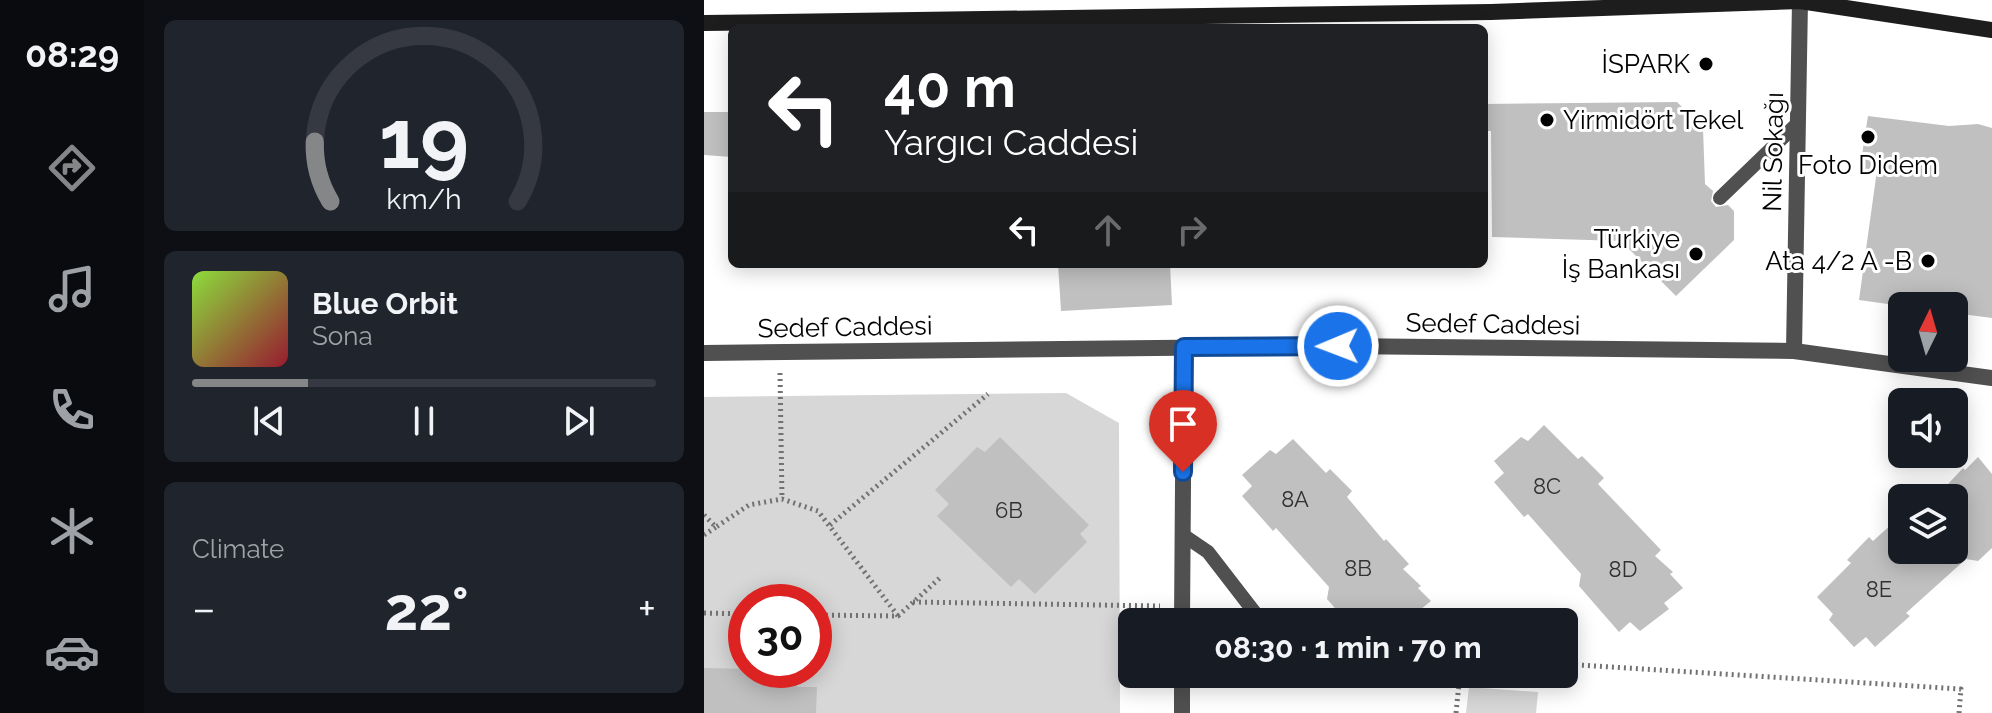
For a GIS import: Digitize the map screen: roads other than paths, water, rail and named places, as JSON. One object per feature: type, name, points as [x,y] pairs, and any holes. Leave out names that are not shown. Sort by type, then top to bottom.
[{"type":"main road","points":[[704,23],[1491,12],[1800,1],[1992,30]]},
{"type":"street","name":"Nil Sokağı","points":[[1794,351],[1800,1]]},
{"type":"street","name":"Sedef Caddesi","points":[[704,353],[1338,346],[1794,351],[1992,378]]},
{"type":"street","points":[[1182,608],[1184,347]]},
{"type":"street","points":[[1182,688],[1182,713]]},
{"type":"lane","points":[[1720,198],[1798,123]]},
{"type":"lane","points":[[1183,535],[1208,552],[1251,608]]},
{"type":"place","name":"İSPARK","points":[[1706,64]]},
{"type":"place","name":"Yirmidört Tekel","points":[[1547,120]]},
{"type":"place","name":"Foto Didem","points":[[1868,137]]},
{"type":"place","name":"Türkiye İş Bankası","points":[[1696,254]]},
{"type":"place","name":"Ata 4/2 A -B","points":[[1928,261]]}]
